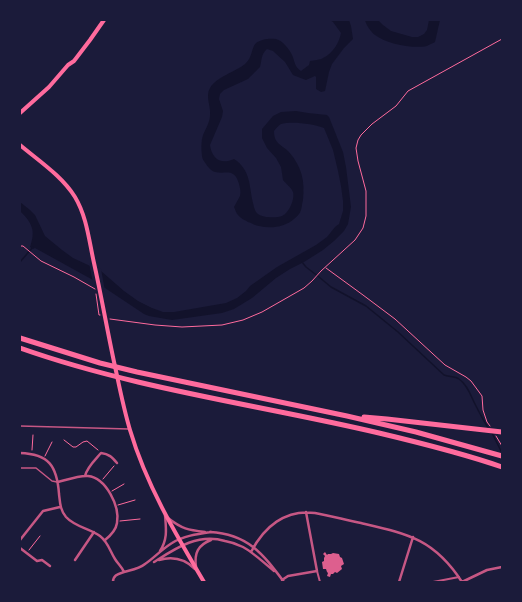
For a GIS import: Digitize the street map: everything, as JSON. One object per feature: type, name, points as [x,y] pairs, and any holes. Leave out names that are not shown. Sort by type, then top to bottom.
[{"type":"highway","points":[[20,338],[100,363],[347,416],[416,432],[502,456]]},
{"type":"highway","points":[[20,348],[100,373],[136,382],[354,427],[414,441],[501,467]]},
{"type":"highway","points":[[347,416],[502,432]]},
{"type":"main road","points":[[20,113],[49,87],[68,65],[74,61],[104,20]]},
{"type":"main road","points":[[20,145],[68,187],[79,205],[85,220],[121,395],[136,450],[146,476],[165,515],[204,582]]},
{"type":"street","points":[[20,452],[32,454],[49,463],[56,475],[60,507],[65,516],[72,522],[94,532],[105,540],[124,572]]},
{"type":"street","points":[[85,476],[86,471],[101,453],[111,456],[117,463]]},
{"type":"street","points":[[58,482],[85,476],[93,477],[109,492],[115,506],[117,521],[113,532],[105,540]]},
{"type":"street","points":[[20,540],[43,511],[60,507]]},
{"type":"street","points":[[306,512],[320,582]]},
{"type":"street","points":[[251,552],[256,542],[274,524],[286,516],[306,512],[380,527],[420,540],[433,549],[449,564],[462,582],[482,571],[502,567]]},
{"type":"street","points":[[165,515],[176,524],[192,531],[223,533],[244,540],[269,563],[283,581],[288,576],[318,571]]},
{"type":"street","points":[[159,553],[164,544],[166,535],[165,515]]},
{"type":"street","points":[[75,560],[94,532]]},
{"type":"street","points":[[146,564],[170,544],[192,535],[211,532]]},
{"type":"street","points":[[399,582],[413,537]]},
{"type":"street","points":[[154,562],[182,545],[205,538],[222,540],[242,547],[251,552],[277,574]]},
{"type":"street","points":[[197,572],[197,551],[203,544],[214,539]]},
{"type":"street","points":[[20,548],[37,561],[42,560],[50,566]]},
{"type":"street","points":[[113,582],[115,575],[168,558],[180,559],[187,562],[197,572]]},
{"type":"street","points":[[433,582],[459,577]]},
{"type":"lane","points":[[20,426],[130,429]]},
{"type":"lane","points":[[20,468],[36,468],[52,481],[58,482]]},
{"type":"path","points":[[110,319],[171,326],[207,326],[232,323],[253,317],[304,288],[355,240],[363,228],[366,216],[366,191],[356,148],[361,135],[372,124],[396,106],[408,91],[502,39]]},
{"type":"path","points":[[20,246],[23,246],[41,261],[74,277],[95,290],[99,315],[104,315]]},
{"type":"path","points":[[325,268],[395,319],[445,365],[471,381],[482,396],[483,410],[487,422],[492,428]]},
{"type":"path","points":[[494,432],[502,446]]},
{"type":"path","points":[[32,454],[33,435]]},
{"type":"path","points":[[64,440],[76,448],[83,442],[87,441],[101,453]]},
{"type":"path","points":[[44,459],[52,442]]},
{"type":"path","points":[[100,482],[117,463]]},
{"type":"path","points":[[109,492],[124,484]]},
{"type":"path","points":[[115,506],[135,500]]},
{"type":"path","points":[[117,521],[140,519]]},
{"type":"path","points":[[27,553],[40,536]]},
{"type":"shaded area","points":[[330,20],[349,20],[353,39],[332,64],[325,91],[321,92],[316,89],[315,76],[306,80],[293,75],[285,62],[273,51],[267,49],[263,55],[260,67],[248,79],[224,90],[220,94],[219,99],[223,111],[222,117],[210,145],[213,154],[218,160],[229,161],[234,159],[244,168],[248,179],[253,205],[257,213],[266,217],[280,217],[289,209],[293,198],[293,192],[283,180],[281,167],[276,158],[267,148],[262,138],[262,129],[273,116],[281,112],[296,111],[327,115],[343,152],[351,207],[348,224],[344,231],[323,250],[276,278],[252,298],[234,309],[222,313],[172,320],[144,314],[93,280],[35,248],[33,249],[30,247],[33,231],[30,223],[20,211],[20,202],[35,215],[45,236],[73,258],[101,271],[138,301],[163,312],[174,312],[226,303],[237,298],[250,286],[277,267],[316,245],[327,237],[339,224],[343,211],[343,201],[333,150],[324,128],[309,124],[291,123],[281,124],[274,131],[275,139],[289,152],[297,163],[303,180],[303,200],[300,213],[290,222],[278,227],[258,226],[239,216],[234,207],[240,196],[240,187],[235,175],[212,171],[202,158],[201,145],[203,135],[210,118],[208,94],[213,84],[245,64],[248,61],[256,43],[266,39],[276,39],[283,43],[291,53],[297,67],[301,71],[309,65],[310,61],[327,56],[333,51],[337,44],[341,33]]},
{"type":"shaded area","points":[[365,20],[378,20],[391,31],[412,37],[418,37],[424,34],[427,30],[429,20],[440,20],[435,42],[427,46],[415,47],[400,45],[380,38],[370,30]]},
{"type":"pier","points":[[89,263],[101,269],[105,291],[93,283]]},
{"type":"building","points":[[325,552],[327,555],[333,553],[339,554],[344,564],[341,566],[342,569],[337,573],[335,572],[331,574],[330,577],[327,576],[328,573],[326,569],[323,569],[322,562],[324,561],[325,556],[323,554]]},
{"type":"waterway","points":[[20,262],[33,247]]},
{"type":"waterway","points":[[302,262],[331,287],[366,306],[398,332],[444,375],[459,379],[467,388],[488,428]]},
{"type":"waterway","points":[[492,433],[502,453]]}]
